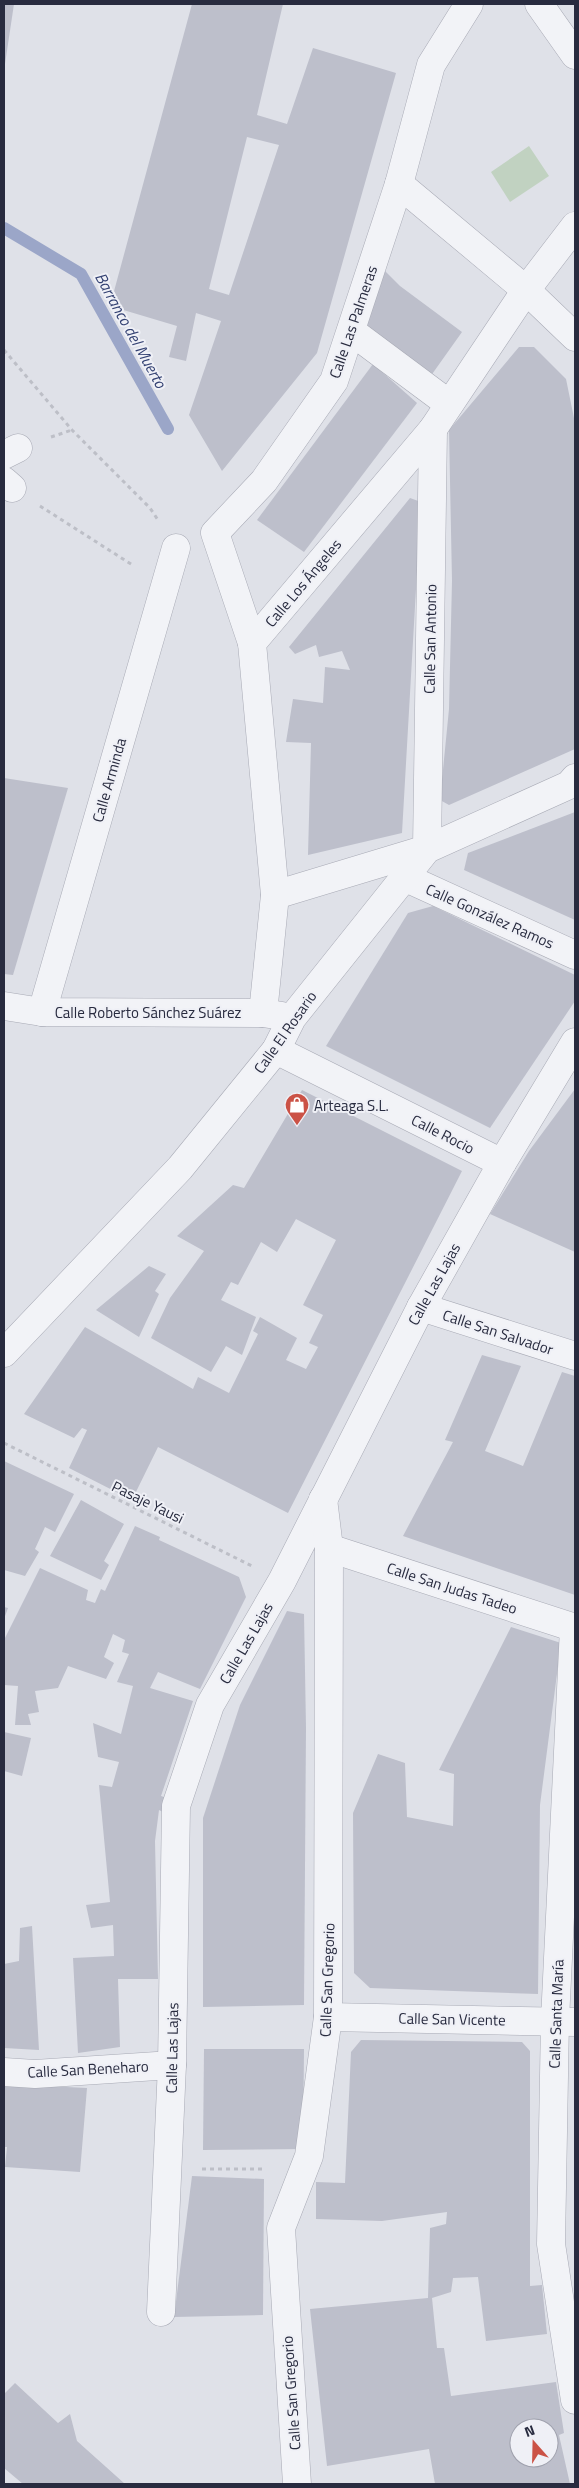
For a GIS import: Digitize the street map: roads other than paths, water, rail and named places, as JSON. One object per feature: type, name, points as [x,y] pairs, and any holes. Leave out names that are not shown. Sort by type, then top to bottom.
[{"type":"street","name":"Calle Las Palmeras","points":[[252,644],[216,533],[264,481],[334,382],[400,184],[431,65],[469,4]]},
{"type":"street","points":[[539,4],[575,55]]},
{"type":"street","points":[[400,184],[526,290],[575,337]]},
{"type":"street","name":"Calle Los Ángeles","points":[[252,644],[433,429],[526,290],[575,226]]},
{"type":"street","points":[[351,330],[449,404]]},
{"type":"street","name":"Calle San Antonio","points":[[427,849],[433,429]]},
{"type":"street","name":"Calle Arminda","points":[[42,1012],[176,548]]},
{"type":"street","points":[[252,644],[275,895],[263,1013]]},
{"type":"street","name":"Calle El Rosario","points":[[4,1353],[180,1168],[276,1050],[292,1018],[427,849],[569,785],[575,778]]},
{"type":"street","points":[[275,895],[427,849]]},
{"type":"street","name":"Calle González Ramos","points":[[404,877],[575,955]]},
{"type":"street","name":"Calle Roberto Sánchez Suárez","points":[[4,1006],[42,1012],[263,1013],[292,1018]]},
{"type":"street","name":"Calle Las Lajas","points":[[161,2312],[172,2065],[176,1806],[210,1705],[282,1581],[421,1307],[502,1163],[575,1042]]},
{"type":"street","name":"Calle Rocio","points":[[276,1050],[502,1163]]},
{"type":"street","name":"Calle San Salvador","points":[[421,1307],[575,1356]]},
{"type":"street","name":"Calle San Gregorio","points":[[297,2484],[281,2228],[309,2156],[328,2017],[330,1548],[323,1499]]},
{"type":"street","name":"Calle San Judas Tadeo","points":[[330,1548],[574,1628]]},
{"type":"street","name":"Calle Santa María","points":[[574,1628],[565,2021],[550,2244],[575,2400]]},
{"type":"street","name":"Calle San Vicente","points":[[328,2017],[565,2021]]},
{"type":"street","name":"Calle San Beneharo","points":[[4,2072],[35,2074],[172,2065]]},
{"type":"waterway","name":"Barranco del Muerto","points":[[4,228],[81,274],[168,429]]},
{"type":"place","name":"Arteaga S.L.","points":[[297,1126]]}]
